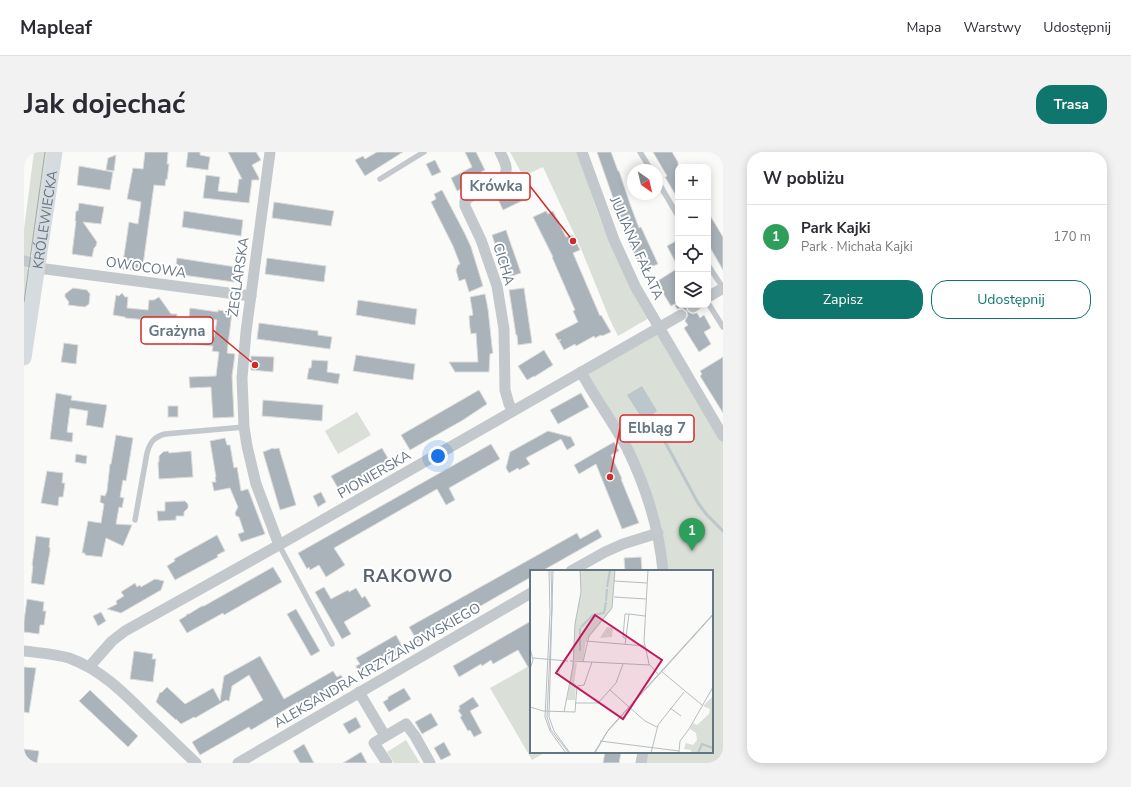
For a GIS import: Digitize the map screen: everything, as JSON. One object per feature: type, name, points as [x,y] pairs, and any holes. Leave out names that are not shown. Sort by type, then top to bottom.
[{"type":"main road","name":"KRÓLEWIECKA","points":[[24,358],[33,264],[55,152]]},
{"type":"street","name":"ŻEGLARSKA","points":[[270,152],[246,332],[242,378],[244,427],[256,484],[279,545]]},
{"type":"street","name":"CICHA","points":[[500,152],[506,165],[506,173],[502,180],[470,197],[466,200],[465,204],[481,240],[497,286],[504,329],[504,390],[513,411]]},
{"type":"street","name":"JULIANA FAŁATA","points":[[582,152],[614,240],[636,288],[723,436]]},
{"type":"street","name":"OWOCOWA","points":[[33,264],[251,296]]},
{"type":"street","points":[[711,296],[723,288]]},
{"type":"street","name":"PIONIERSKA","points":[[89,667],[112,640],[125,631],[279,545],[681,315]]},
{"type":"street","points":[[582,372],[626,448],[642,482],[658,533],[663,570]]},
{"type":"street","points":[[573,570],[623,544],[658,533]]},
{"type":"street","name":"ALEKSANDRA KRZYŻANOWSKIEGO","points":[[238,763],[530,594]]},
{"type":"street","points":[[24,651],[69,658],[101,674],[119,689],[196,763]]},
{"type":"street","points":[[360,692],[385,736]]},
{"type":"street","points":[[387,763],[374,742],[406,724],[415,736],[430,763]]},
{"type":"street","points":[[641,763],[643,753]]},
{"type":"lane","points":[[380,179],[424,152]]},
{"type":"lane","points":[[640,152],[647,164]]},
{"type":"lane","points":[[663,190],[675,211]]},
{"type":"lane","points":[[711,270],[723,288]]},
{"type":"lane","points":[[711,307],[723,326]]},
{"type":"lane","points":[[136,520],[147,453],[150,444],[154,439],[165,434],[244,427]]},
{"type":"lane","points":[[279,545],[332,644]]},
{"type":"shaded area","points":[[34,152],[48,152],[32,255],[24,258],[24,229]]},
{"type":"shaded area","points":[[510,152],[577,152],[599,216],[610,242],[649,318],[618,336],[582,251],[543,167],[523,176]]},
{"type":"shaded area","points":[[24,266],[30,270],[24,319]]},
{"type":"shaded area","points":[[662,332],[723,436],[723,763],[641,763],[643,753],[713,753],[713,570],[663,570],[642,482],[584,376]]},
{"type":"shaded area","points":[[642,386],[657,411],[653,414],[655,419],[650,422],[647,417],[643,420],[627,395]]},
{"type":"shaded area","points":[[357,412],[371,435],[338,454],[325,431]]},
{"type":"shaded area","points":[[530,666],[530,753],[544,753],[532,760],[490,688]]},
{"type":"shaded area","points":[[406,740],[420,763],[394,763],[387,752]]},
{"type":"building","points":[[145,152],[168,152],[167,164],[169,164],[167,180],[166,179],[165,186],[154,185],[143,265],[141,265],[140,271],[122,269],[129,222],[138,224],[141,202],[127,199],[133,168],[143,169]]},
{"type":"building","points":[[188,152],[200,152],[200,155],[210,157],[208,170],[186,167]]},
{"type":"building","points":[[228,152],[256,152],[261,160],[252,165],[259,180],[252,180],[249,203],[203,198],[206,175],[220,177],[218,191],[237,193],[239,179],[242,179]]},
{"type":"building","points":[[377,152],[403,152],[365,176],[355,160],[363,156],[365,159]]},
{"type":"building","points":[[465,152],[476,152],[485,170],[481,172],[484,178],[457,191],[451,178],[472,167]]},
{"type":"building","points":[[597,152],[611,152],[627,195],[627,200],[629,200],[639,228],[641,227],[658,264],[643,270],[640,264],[639,265],[630,245]]},
{"type":"building","points":[[653,152],[672,152],[678,162],[678,164],[675,164],[675,194],[665,177],[667,176],[663,169],[663,164],[660,164]]},
{"type":"building","points":[[116,155],[114,171],[106,170],[108,158]]},
{"type":"building","points":[[435,160],[441,172],[432,176],[426,164]]},
{"type":"building","points":[[79,166],[113,172],[110,190],[77,185]]},
{"type":"building","points":[[517,183],[523,184],[530,197],[503,210],[497,197],[498,194],[501,192],[504,193],[516,187]]},
{"type":"building","points":[[442,190],[471,247],[483,286],[469,292],[465,279],[459,281],[456,270],[460,264],[453,246],[431,202],[436,199],[434,194]]},
{"type":"building","points":[[274,202],[334,211],[331,226],[272,218]]},
{"type":"building","points":[[79,203],[104,207],[101,224],[83,222],[97,242],[92,257],[72,254],[76,211],[78,211]]},
{"type":"building","points":[[184,211],[243,220],[241,236],[182,227]]},
{"type":"building","points":[[546,211],[548,214],[553,211],[566,237],[573,235],[580,250],[573,253],[600,316],[601,315],[611,332],[595,338],[594,336],[576,346],[575,344],[564,350],[559,341],[561,340],[558,340],[555,334],[578,322],[573,311],[575,310],[553,257],[533,217]]},
{"type":"building","points":[[711,217],[723,237],[723,270],[711,249]]},
{"type":"building","points":[[506,230],[521,273],[506,278],[492,235]]},
{"type":"building","points":[[675,242],[675,261],[667,246]]},
{"type":"building","points":[[177,258],[236,267],[234,282],[175,274]]},
{"type":"building","points":[[267,258],[326,266],[324,282],[265,274]]},
{"type":"building","points":[[675,270],[675,304],[671,306],[656,282]]},
{"type":"building","points":[[73,288],[87,290],[90,294],[89,304],[85,307],[68,305],[69,302],[65,297],[65,294]]},
{"type":"building","points":[[524,288],[532,343],[518,345],[509,290]]},
{"type":"building","points":[[122,293],[125,297],[128,297],[127,308],[148,310],[149,300],[154,300],[159,297],[171,314],[177,314],[176,325],[160,323],[160,321],[125,318],[113,315],[116,295],[119,296]]},
{"type":"building","points":[[485,294],[493,353],[490,354],[489,372],[455,372],[449,362],[478,362],[476,333],[471,334],[470,328],[469,316],[473,315],[470,297]]},
{"type":"building","points":[[358,300],[417,309],[415,325],[356,315]]},
{"type":"building","points":[[190,308],[218,312],[218,310],[232,312],[227,353],[235,354],[232,376],[234,417],[213,418],[211,387],[190,388],[189,377],[216,376],[219,352],[212,351],[213,346],[190,344],[191,334],[214,337],[217,320],[201,319],[200,322],[193,322],[193,318],[189,317]]},
{"type":"building","points":[[681,308],[686,308],[687,311],[693,314],[697,313],[700,318],[704,315],[711,328],[704,332],[711,344],[699,352],[684,328],[688,325],[685,321],[688,315],[684,309]]},
{"type":"building","points":[[259,323],[318,331],[318,335],[332,337],[330,349],[257,339]]},
{"type":"building","points":[[64,343],[78,345],[76,364],[61,362]]},
{"type":"building","points":[[544,350],[553,365],[527,380],[518,366]]},
{"type":"building","points":[[356,355],[415,364],[413,380],[353,371]]},
{"type":"building","points":[[251,356],[274,357],[273,372],[251,370]]},
{"type":"building","points":[[723,357],[723,413],[700,376],[702,374],[700,371]]},
{"type":"building","points":[[312,360],[328,361],[327,372],[340,374],[338,384],[307,379]]},
{"type":"building","points":[[479,390],[487,404],[463,420],[410,450],[401,435]]},
{"type":"building","points":[[56,393],[72,396],[71,400],[107,405],[103,428],[86,425],[88,411],[70,408],[67,432],[73,433],[72,442],[50,439]]},
{"type":"building","points":[[581,393],[589,407],[558,424],[550,410]]},
{"type":"building","points":[[263,400],[323,405],[322,421],[262,416]]},
{"type":"building","points":[[168,406],[178,406],[178,417],[168,417]]},
{"type":"building","points":[[548,431],[571,437],[575,445],[567,450],[561,439],[526,458],[530,464],[509,473],[506,468],[510,452]]},
{"type":"building","points":[[116,435],[133,438],[126,481],[123,480],[120,497],[124,498],[122,508],[119,507],[116,524],[132,525],[123,546],[106,538],[102,557],[85,555],[85,553],[82,553],[88,521],[101,523],[104,504],[100,502],[101,495],[105,496],[107,491],[110,464]]},
{"type":"building","points":[[225,438],[227,445],[230,445],[234,468],[237,467],[241,491],[248,489],[265,534],[241,542],[238,534],[244,532],[239,517],[236,516],[235,513],[238,507],[230,488],[214,491],[212,482],[216,482],[216,477],[210,441]]},
{"type":"building","points":[[614,442],[619,451],[611,455],[639,523],[622,529],[596,464],[579,474],[574,465]]},
{"type":"building","points":[[491,444],[500,459],[449,488],[455,500],[446,505],[437,489],[334,548],[345,565],[326,577],[319,565],[310,570],[309,567],[307,569],[298,553]]},
{"type":"building","points":[[273,448],[279,448],[296,505],[280,510],[263,452]]},
{"type":"building","points":[[382,448],[390,462],[339,490],[331,476]]},
{"type":"building","points":[[168,451],[169,453],[191,451],[193,477],[159,479],[159,456],[163,452]]},
{"type":"building","points":[[76,454],[87,456],[86,464],[75,462]]},
{"type":"building","points":[[47,471],[63,473],[62,483],[65,483],[63,497],[59,497],[58,506],[41,503]]},
{"type":"building","points":[[321,492],[326,502],[318,507],[313,496]]},
{"type":"building","points":[[185,501],[188,504],[188,508],[184,512],[184,516],[176,516],[176,520],[158,521],[157,511],[165,511],[165,502]]},
{"type":"building","points":[[598,529],[602,537],[544,570],[530,570],[530,578],[418,642],[409,627],[577,533],[580,539]]},
{"type":"building","points":[[217,535],[225,551],[217,555],[218,557],[175,580],[167,566],[175,561],[174,559]]},
{"type":"building","points":[[36,536],[50,538],[50,551],[44,585],[31,583]]},
{"type":"building","points":[[641,557],[642,570],[625,570],[624,558]]},
{"type":"building","points":[[273,567],[282,582],[224,615],[223,613],[187,633],[179,620],[187,614]]},
{"type":"building","points":[[155,579],[164,581],[161,590],[121,613],[107,609],[117,604],[116,601],[124,596],[121,592],[135,583],[137,587],[140,585],[141,587]]},
{"type":"building","points":[[324,587],[331,599],[348,590],[349,592],[356,588],[362,598],[365,596],[371,606],[344,622],[351,634],[342,639],[315,592]]},
{"type":"building","points":[[27,599],[44,602],[43,611],[46,611],[44,625],[40,625],[39,634],[24,632]]},
{"type":"building","points":[[296,609],[320,651],[311,656],[287,614]]},
{"type":"building","points":[[101,612],[106,621],[98,626],[93,616]]},
{"type":"building","points":[[530,622],[530,670],[518,650],[493,664],[491,660],[482,666],[481,664],[459,677],[453,666]]},
{"type":"building","points":[[396,635],[404,650],[360,675],[356,666],[360,664],[356,658]]},
{"type":"building","points":[[134,651],[153,654],[152,659],[156,659],[153,682],[130,679]]},
{"type":"building","points":[[260,656],[284,699],[333,671],[337,677],[341,675],[346,683],[302,708],[298,702],[251,730],[249,727],[200,755],[192,742],[263,700],[249,675],[232,686],[229,701],[226,700],[195,718],[194,717],[181,724],[156,702],[160,692],[161,693],[167,687],[185,704],[213,688],[220,701],[224,676]]},
{"type":"building","points":[[24,667],[36,668],[29,713],[24,712]]},
{"type":"building","points":[[404,688],[411,699],[389,712],[383,702],[388,699],[388,697]]},
{"type":"building","points":[[90,690],[138,736],[128,747],[79,701]]},
{"type":"building","points":[[473,697],[479,706],[470,711],[482,733],[474,737],[470,730],[468,731],[460,717],[462,716],[458,710],[460,709],[459,706]]},
{"type":"building","points":[[431,713],[438,725],[422,734],[415,722]]},
{"type":"building","points":[[356,717],[361,727],[349,734],[343,724]]},
{"type":"building","points":[[444,742],[451,755],[441,760],[434,748]]},
{"type":"building","points":[[304,744],[314,763],[300,763],[293,751]]},
{"type":"building","points":[[24,749],[39,751],[37,763],[24,763]]},
{"type":"building","points":[[361,752],[367,763],[343,763]]},
{"type":"building","points":[[605,753],[621,753],[619,763],[603,763]]},
{"type":"waterway","points":[[657,427],[698,503],[707,515],[723,531]]},
{"type":"tram line","points":[[24,302],[45,152]]},
{"type":"place","name":"Krówka","points":[[573,241]]},
{"type":"place","name":"Grażyna","points":[[255,365]]},
{"type":"place","name":"Elbląg 7","points":[[610,477]]},
{"type":"place","name":"Park Kajki","points":[[692,551]]},
{"type":"district","name":"RAKOWO","points":[[408,576]]}]
